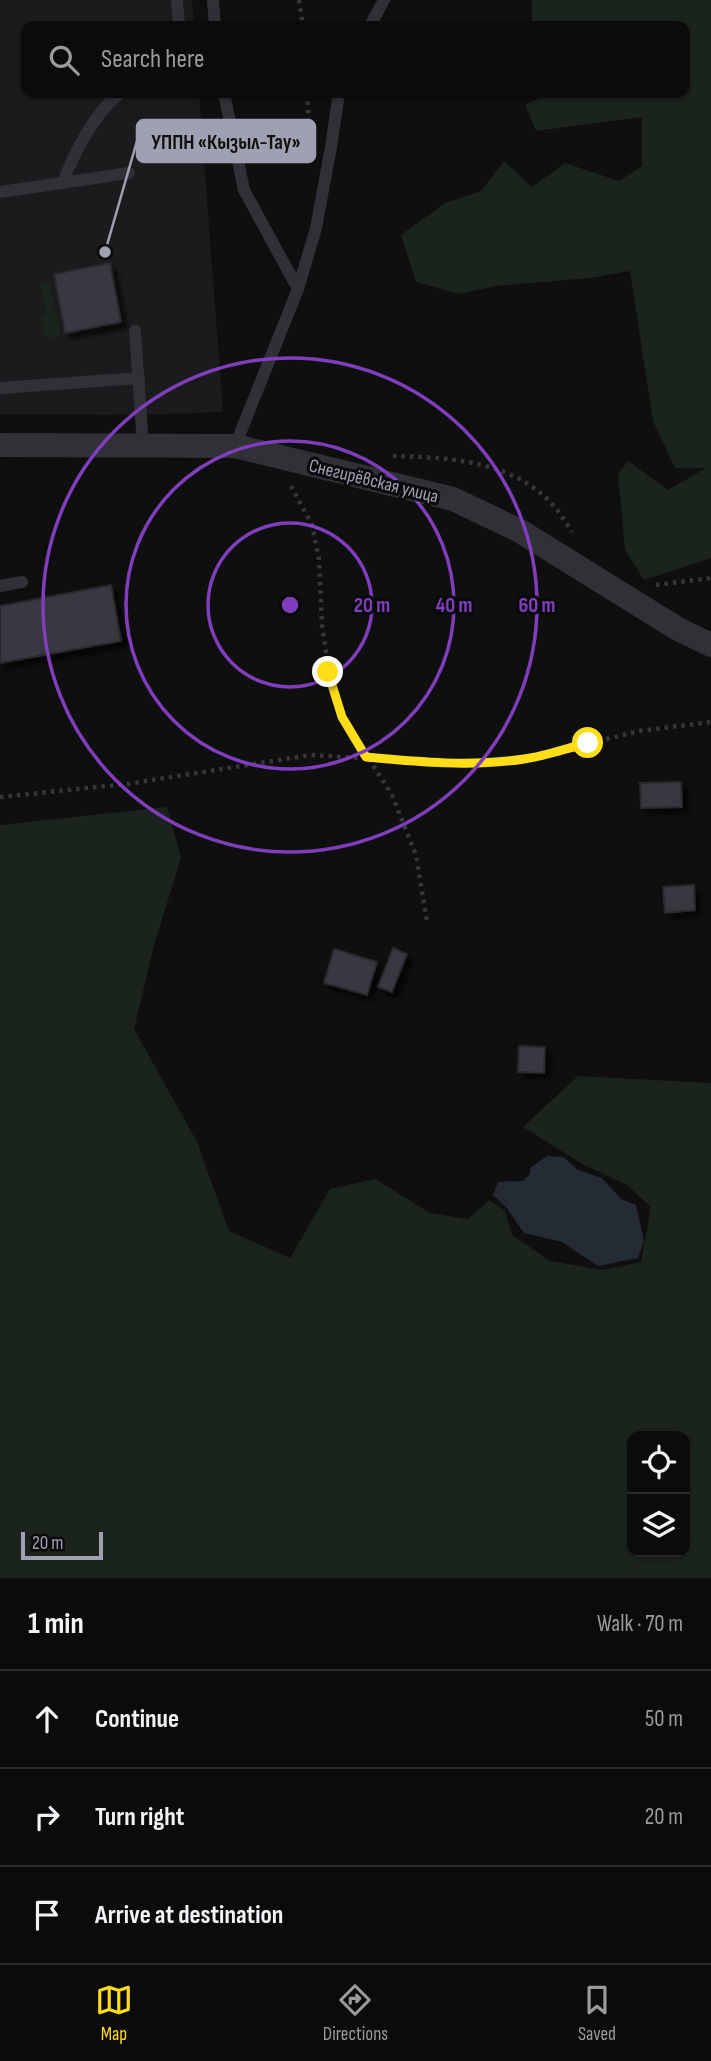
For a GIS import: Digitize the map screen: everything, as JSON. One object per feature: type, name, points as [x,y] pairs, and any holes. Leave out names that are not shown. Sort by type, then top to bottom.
[{"type":"street","name":"Снегирёвская улица","points":[[0,445],[235,446],[453,499],[520,531],[678,629],[711,645]]},
{"type":"lane","points":[[177,0],[178,21]]},
{"type":"lane","points":[[213,0],[215,21]]},
{"type":"lane","points":[[373,21],[384,0]]},
{"type":"lane","points":[[63,183],[68,167],[102,110],[115,98]]},
{"type":"lane","points":[[225,98],[244,190],[298,289]]},
{"type":"lane","points":[[235,446],[298,289],[316,228],[338,98]]},
{"type":"lane","points":[[0,192],[129,173]]},
{"type":"lane","points":[[135,331],[143,444]]},
{"type":"lane","points":[[0,388],[139,378]]},
{"type":"lane","points":[[0,586],[22,582]]},
{"type":"path","points":[[299,0],[302,21]]},
{"type":"path","points":[[274,455],[312,525],[319,559],[322,625],[328,672],[342,717],[392,795],[415,855],[427,922]]},
{"type":"path","points":[[656,584],[711,578]]},
{"type":"path","points":[[0,797],[127,784],[311,755],[427,762],[483,763],[527,759],[639,731],[711,722]]},
{"type":"shaded area","points":[[0,0],[192,0],[194,21],[21,21],[21,98],[199,98],[223,412],[142,415],[0,414]]},
{"type":"shaded area","points":[[532,0],[711,0],[711,558],[644,580],[625,550],[618,474],[628,461],[668,490],[706,468],[675,468],[653,421],[630,271],[590,278],[496,286],[459,294],[416,282],[401,235],[445,203],[481,191],[504,161],[532,187],[565,163],[619,181],[642,166],[642,117],[536,131],[525,104],[541,98],[690,98],[690,21],[532,21]]},
{"type":"shaded area","points":[[49,283],[60,327],[59,336],[52,338],[44,335],[40,321],[46,313],[40,285]]},
{"type":"shaded area","points":[[167,807],[181,858],[154,945],[134,1029],[197,1142],[229,1231],[290,1258],[330,1189],[375,1179],[430,1213],[468,1219],[489,1200],[505,1211],[512,1235],[550,1261],[602,1270],[641,1262],[651,1207],[627,1185],[584,1165],[523,1127],[578,1076],[711,1083],[711,1578],[0,1578],[0,825]]},
{"type":"shaded area","points":[[547,1156],[563,1157],[578,1170],[602,1178],[621,1199],[636,1205],[644,1241],[638,1258],[598,1266],[562,1242],[524,1233],[506,1207],[493,1195],[498,1182],[523,1181],[530,1174],[530,1168]]},
{"type":"building","points":[[110,263],[121,322],[65,333],[54,274]]},
{"type":"building","points":[[111,585],[121,641],[0,663],[0,606]]},
{"type":"building","points":[[681,782],[682,807],[641,808],[640,783]]},
{"type":"building","points":[[694,885],[695,910],[665,913],[663,887]]},
{"type":"building","points":[[393,948],[407,954],[392,992],[378,987]]},
{"type":"building","points":[[334,949],[377,962],[367,995],[324,983]]},
{"type":"building","points":[[519,1046],[545,1047],[544,1073],[518,1072]]},
{"type":"place","name":"УППН «Кызыл-Тау»","points":[[105,252]]},
{"type":"route","points":[[328,672],[342,717],[366,757],[483,763],[527,759],[588,743]]}]
